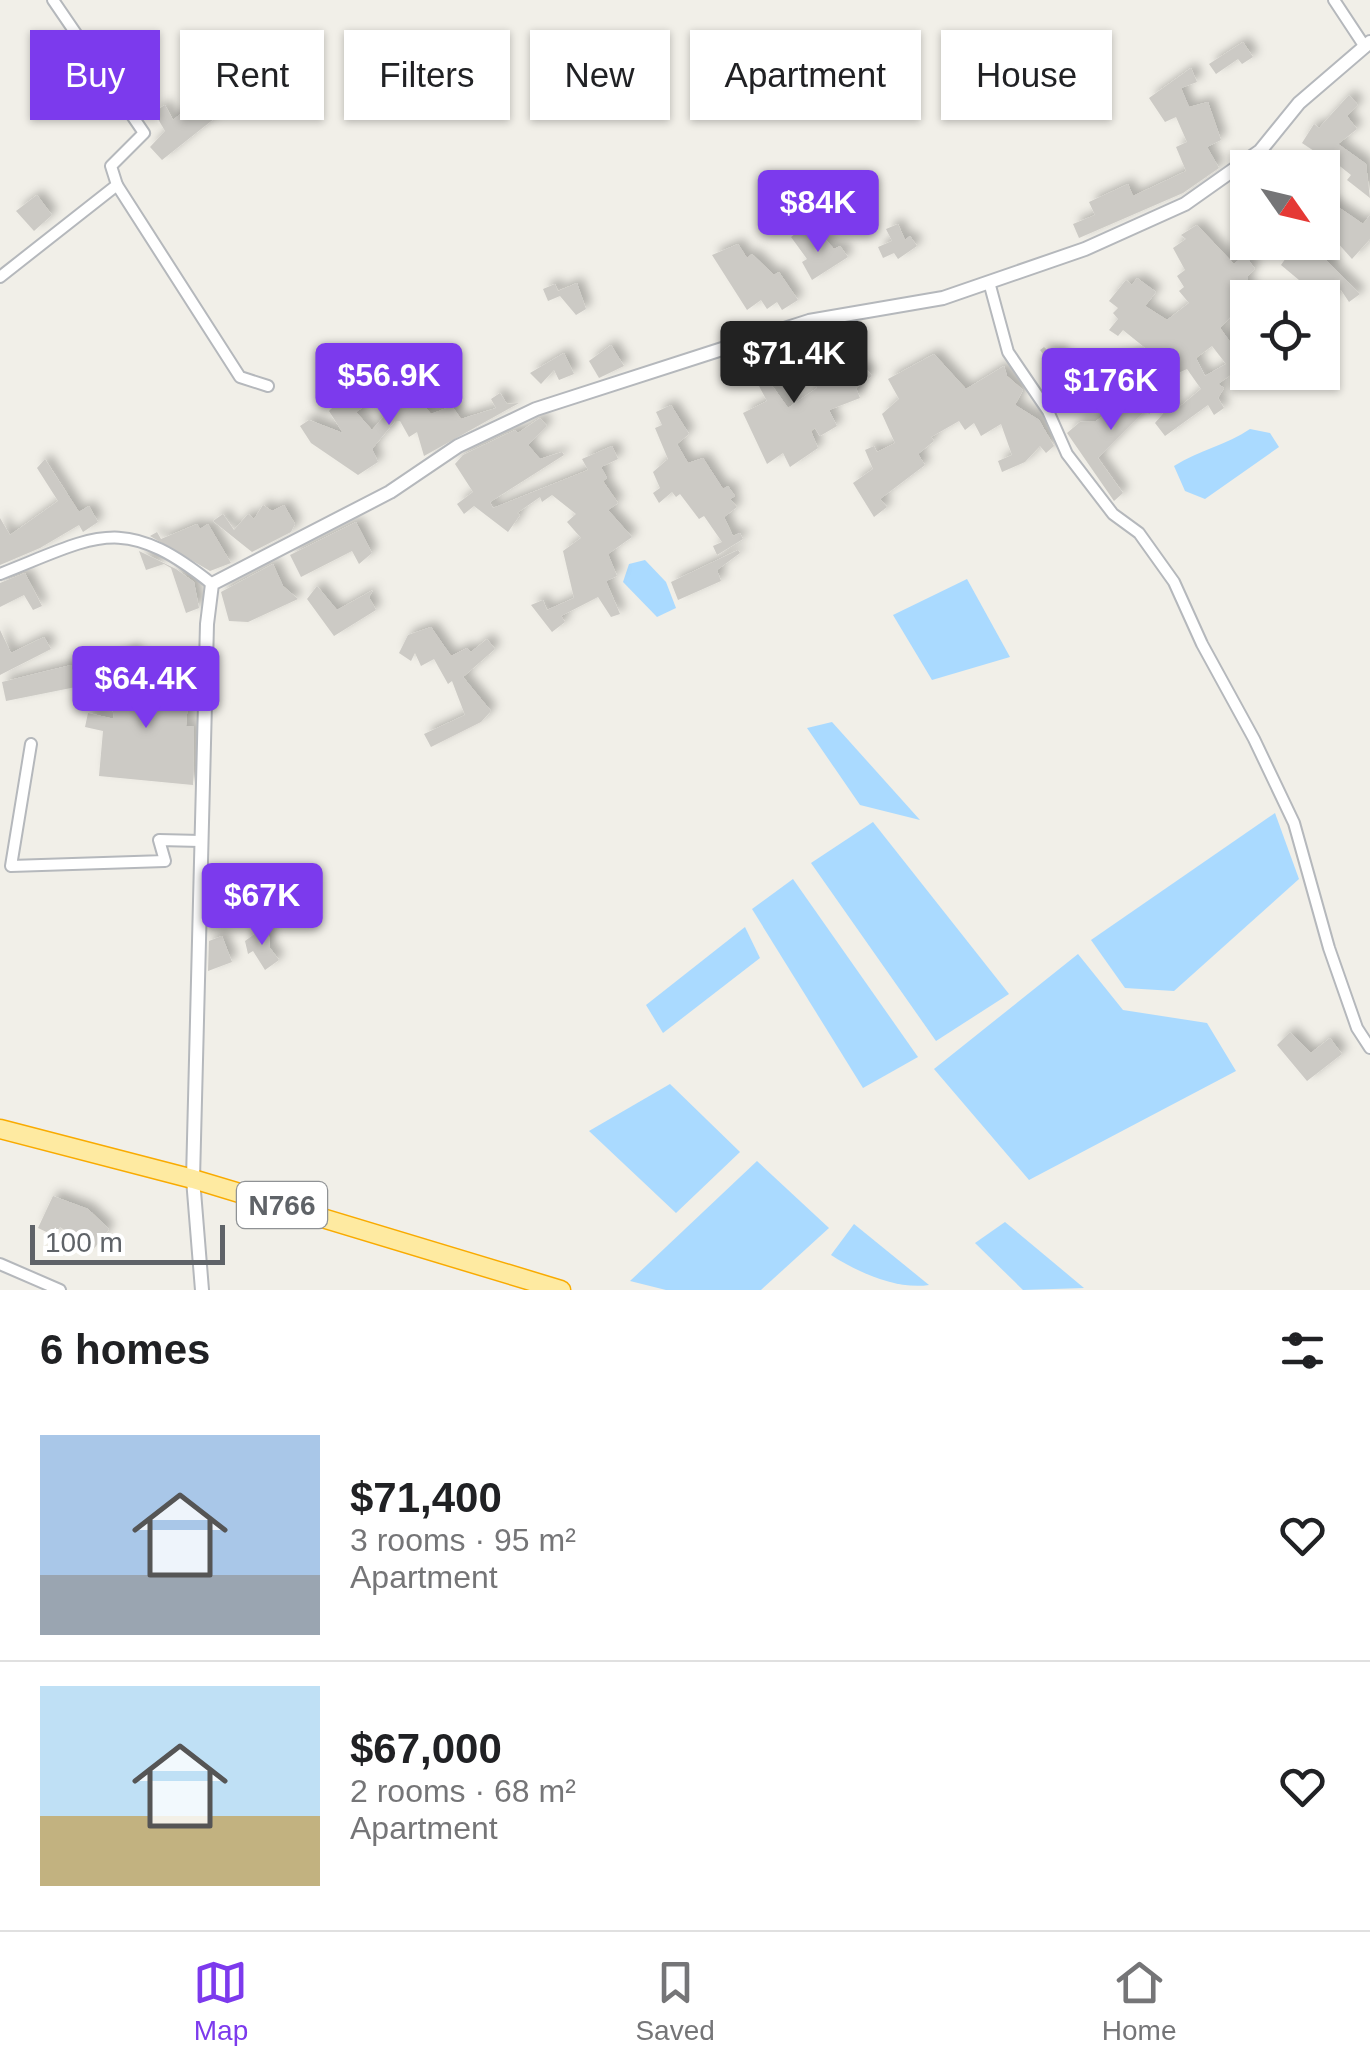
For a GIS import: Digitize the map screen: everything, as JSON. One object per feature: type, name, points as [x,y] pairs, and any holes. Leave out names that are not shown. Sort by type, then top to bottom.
[{"type":"highway","name":"N766","points":[[0,1128],[193,1178],[561,1290]]},
{"type":"street","points":[[53,0],[144,133],[112,166],[117,186],[240,377],[268,386]]},
{"type":"street","points":[[212,584],[374,501],[458,446],[536,409],[810,322],[943,298],[1085,249],[1186,204],[1260,151],[1299,103],[1367,44],[1334,0]]},
{"type":"street","points":[[0,277],[117,186]]},
{"type":"street","points":[[989,282],[1008,352],[1048,410],[1066,454],[1113,514],[1139,533],[1174,582],[1202,644],[1254,739],[1294,823],[1329,948],[1358,1028],[1370,1048]]},
{"type":"street","points":[[0,574],[89,540],[124,535],[156,548],[212,584]]},
{"type":"street","points":[[202,1290],[193,1178],[207,624],[212,584]]},
{"type":"street","points":[[30,744],[11,866],[165,861],[160,840],[201,840]]},
{"type":"street","points":[[0,1264],[60,1290]]},
{"type":"water","points":[[1250,429],[1270,433],[1279,447],[1205,499],[1185,491],[1174,466]]},
{"type":"water","points":[[645,560],[666,582],[676,608],[657,617],[623,582],[629,564]]},
{"type":"water","points":[[967,579],[1010,657],[932,680],[893,615]]},
{"type":"water","points":[[832,722],[920,820],[860,805],[807,728]]},
{"type":"water","points":[[1275,813],[1299,879],[1174,991],[1125,988],[1091,940]]},
{"type":"water","points":[[873,822],[1009,994],[936,1041],[811,863]]},
{"type":"water","points":[[793,879],[918,1057],[863,1088],[752,909]]},
{"type":"water","points":[[745,927],[760,958],[663,1033],[646,1005]]},
{"type":"water","points":[[1078,954],[1123,1010],[1207,1023],[1236,1071],[1029,1180],[934,1069]]},
{"type":"water","points":[[670,1084],[740,1152],[676,1213],[589,1131]]},
{"type":"water","points":[[757,1161],[829,1228],[761,1290],[666,1290],[630,1281]]},
{"type":"water","points":[[1005,1222],[1084,1288],[1023,1290],[975,1243]]},
{"type":"water","points":[[854,1224],[929,1285],[904,1285],[878,1278],[831,1255]]},
{"type":"building","points":[[1243,42],[1253,57],[1242,64],[1238,59],[1216,74],[1209,64]]},
{"type":"building","points":[[1191,68],[1197,82],[1181,88],[1189,107],[1208,102],[1221,140],[1207,147],[1219,168],[1183,193],[1079,238],[1073,224],[1095,215],[1089,202],[1128,184],[1133,196],[1186,171],[1176,147],[1187,142],[1176,117],[1165,122],[1149,98]]},
{"type":"building","points":[[1349,95],[1358,105],[1347,116],[1357,129],[1338,144],[1366,164],[1370,198],[1347,180],[1351,175],[1340,166],[1340,150],[1312,150],[1302,143],[1314,124],[1319,128]]},
{"type":"building","points":[[165,105],[173,120],[180,114],[180,120],[212,120],[162,160],[150,147],[165,131],[159,120],[160,108]]},
{"type":"building","points":[[37,195],[52,215],[34,231],[16,211]]},
{"type":"building","points":[[1340,208],[1363,224],[1370,215],[1370,239],[1352,259],[1340,246]]},
{"type":"building","points":[[898,224],[905,240],[910,236],[917,246],[898,259],[894,253],[883,258],[878,247],[892,241],[886,229]]},
{"type":"building","points":[[1197,225],[1234,264],[1249,260],[1255,269],[1248,280],[1230,280],[1230,317],[1220,328],[1230,342],[1230,375],[1218,384],[1224,388],[1218,398],[1224,408],[1214,415],[1208,405],[1165,436],[1155,423],[1167,409],[1171,414],[1201,389],[1187,369],[1169,377],[1163,369],[1153,381],[1108,394],[1096,365],[1149,351],[1123,330],[1118,336],[1109,330],[1118,319],[1113,313],[1118,308],[1109,301],[1126,280],[1132,285],[1137,278],[1156,292],[1145,306],[1167,320],[1189,303],[1179,291],[1184,287],[1177,276],[1185,270],[1173,248],[1186,239],[1181,235]],"holes":[[[1212,346],[1226,364],[1205,376],[1196,358]]]},
{"type":"building","points":[[803,228],[815,248],[825,239],[834,249],[840,246],[848,257],[812,280],[802,262],[807,259],[791,237]]},
{"type":"building","points":[[738,244],[747,258],[752,254],[774,275],[779,272],[798,300],[782,310],[777,302],[767,309],[761,300],[747,310],[712,255]]},
{"type":"building","points":[[1284,260],[1326,260],[1360,294],[1349,302],[1340,291],[1340,280],[1299,280],[1281,265]]},
{"type":"building","points":[[577,283],[586,309],[576,315],[560,296],[548,301],[543,289],[555,284],[558,291]]},
{"type":"building","points":[[779,341],[792,372],[771,384],[788,408],[817,388],[815,384],[843,372],[846,378],[863,365],[872,376],[856,388],[860,398],[829,410],[837,426],[820,436],[815,428],[811,431],[818,448],[790,467],[783,453],[767,464],[743,413],[767,401],[744,358],[746,352]]},
{"type":"building","points":[[611,345],[624,366],[599,378],[589,361]]},
{"type":"building","points":[[1044,347],[1051,353],[1058,349],[1066,359],[1061,362],[1079,378],[1072,385],[1083,399],[1072,409],[1052,389],[1062,379],[1040,350]]},
{"type":"building","points":[[564,353],[574,374],[559,380],[554,370],[541,384],[530,373]]},
{"type":"building","points":[[934,354],[966,389],[1004,366],[1007,376],[1023,390],[1015,405],[1039,420],[1054,446],[1046,453],[1040,446],[1025,462],[1002,472],[998,461],[1012,455],[1001,424],[981,436],[974,423],[965,430],[959,421],[931,437],[934,441],[918,454],[925,465],[880,499],[887,507],[874,517],[853,483],[873,469],[865,450],[874,446],[877,452],[895,443],[882,414],[899,399],[888,379]]},
{"type":"building","points":[[357,381],[380,396],[356,412],[372,430],[398,400],[403,409],[419,399],[431,414],[452,406],[461,419],[496,408],[491,399],[500,393],[507,404],[519,403],[424,456],[417,432],[409,437],[400,421],[395,421],[372,449],[378,462],[358,475],[311,443],[300,426],[309,420],[343,433],[329,411],[337,403],[340,406]]},
{"type":"building","points":[[1149,384],[1163,402],[1149,414],[1146,410],[1098,458],[1123,493],[1114,501],[1067,433],[1080,422],[1096,421]]},
{"type":"building","points":[[671,405],[689,434],[677,444],[688,463],[703,458],[723,489],[728,486],[735,496],[730,499],[737,507],[724,517],[733,536],[740,533],[743,539],[717,555],[713,546],[722,542],[704,516],[699,519],[680,494],[676,497],[672,492],[659,503],[653,493],[660,488],[653,472],[668,459],[655,428],[662,425],[656,412]]},
{"type":"building","points":[[540,418],[547,426],[528,445],[540,459],[562,452],[564,455],[490,502],[493,508],[588,470],[582,459],[612,446],[618,459],[601,467],[607,478],[603,481],[618,503],[608,510],[632,537],[608,554],[617,576],[606,581],[620,614],[611,617],[598,597],[561,616],[565,622],[552,632],[531,605],[543,600],[547,610],[574,598],[563,551],[581,538],[567,522],[576,514],[552,495],[542,502],[540,497],[517,513],[520,515],[508,532],[474,506],[464,514],[457,504],[473,492],[455,464],[463,455],[515,430],[518,433]]},
{"type":"building","points":[[45,459],[79,512],[89,506],[98,522],[83,532],[79,525],[0,565],[0,518],[10,535],[58,501],[37,468]]},
{"type":"building","points":[[263,505],[272,511],[284,505],[295,524],[291,532],[252,552],[213,521],[223,514],[234,530],[248,514],[254,519]]},
{"type":"building","points":[[356,522],[372,553],[359,564],[352,551],[301,577],[290,555]]},
{"type":"building","points":[[197,524],[200,529],[208,524],[231,563],[210,571],[150,536],[157,532],[161,539]]},
{"type":"building","points":[[738,550],[740,553],[717,570],[721,581],[678,600],[671,582]]},
{"type":"building","points":[[139,551],[176,569],[194,582],[199,608],[186,613],[171,568],[164,564],[146,570]]},
{"type":"building","points":[[273,564],[283,586],[298,599],[248,622],[229,621],[221,592]]},
{"type":"building","points":[[25,573],[42,606],[33,610],[24,595],[0,607],[0,583]]},
{"type":"building","points":[[317,586],[337,610],[373,590],[369,597],[376,610],[334,636],[307,599]]},
{"type":"building","points":[[431,627],[451,656],[467,648],[471,652],[487,639],[495,649],[463,677],[491,711],[481,722],[431,747],[424,734],[465,715],[452,681],[448,684],[434,659],[421,666],[415,653],[411,661],[399,653],[408,635]]},
{"type":"building","points":[[0,630],[11,653],[44,637],[51,649],[0,675]]},
{"type":"building","points":[[134,648],[140,674],[166,674],[158,685],[177,686],[176,704],[188,702],[186,726],[194,727],[193,785],[99,776],[103,731],[85,727],[88,713],[114,719],[111,698],[132,695],[128,667],[120,672],[113,660]]},
{"type":"building","points":[[71,665],[76,687],[6,701],[2,682]]},
{"type":"building","points":[[264,880],[265,897],[259,898],[258,920],[246,919],[248,899],[224,904],[225,883]]},
{"type":"building","points":[[268,924],[270,948],[279,960],[265,970],[253,951],[248,954],[245,941]]},
{"type":"building","points":[[222,936],[232,962],[208,971],[209,941]]},
{"type":"building","points":[[1290,1032],[1311,1053],[1330,1038],[1342,1054],[1307,1081],[1277,1045]]},
{"type":"building","points":[[53,1196],[88,1209],[109,1229],[93,1250],[60,1227],[55,1236],[38,1228]]}]
